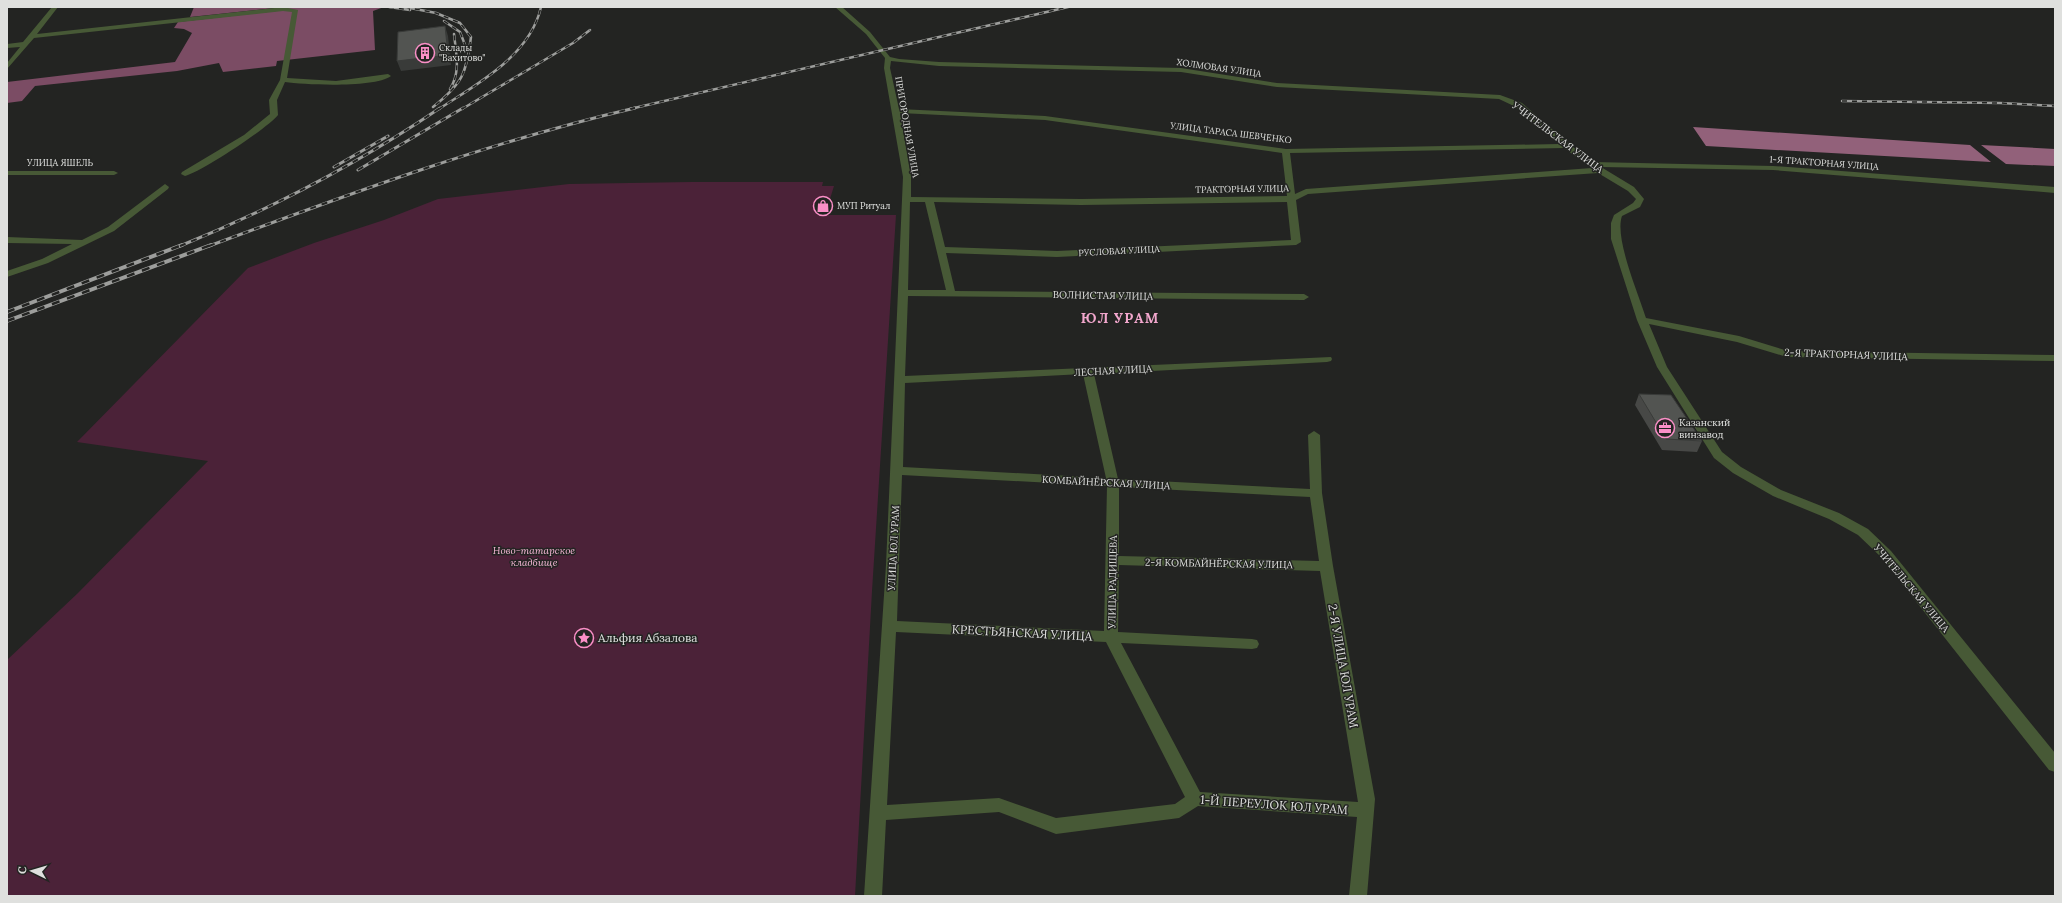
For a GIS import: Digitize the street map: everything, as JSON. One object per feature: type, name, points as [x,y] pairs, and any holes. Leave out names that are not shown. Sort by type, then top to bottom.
[{"type":"street","points":[[7,67],[55,7]]},
{"type":"street","points":[[838,7],[868,33],[880,51],[888,58]]},
{"type":"street","points":[[33,36],[283,9],[295,10],[283,80],[273,100],[275,108],[274,115],[268,121],[185,174]]},
{"type":"street","points":[[7,46],[26,44]]},
{"type":"street","name":"ХОЛМОВАЯ УЛИЦА","points":[[888,58],[911,63],[1181,70],[1276,85],[1500,98]]},
{"type":"street","name":"ПРИГОРОДНАЯ УЛИЦА","points":[[888,58],[886,68],[896,111],[907,177],[906,199]]},
{"type":"street","points":[[283,80],[306,84],[336,85],[363,82],[388,76]]},
{"type":"street","name":"УЧИТЕЛЬСКАЯ УЛИЦА","points":[[1500,98],[1519,105],[1566,146],[1595,167],[1631,189],[1640,199],[1637,205],[1618,215],[1615,223],[1616,238],[1642,320],[1662,367],[1718,455],[1737,470],[1777,493],[1834,516],[1863,532],[1886,554],[2055,765]]},
{"type":"street","name":"УЛИЦА ТАРАСА ШЕВЧЕНКО","points":[[896,111],[1045,118],[1286,151],[1566,146]]},
{"type":"street","points":[[1286,151],[1291,199]]},
{"type":"street","name":"ТРАКТОРНАЯ УЛИЦА","points":[[906,199],[1081,202],[1291,199],[1306,192],[1595,167]]},
{"type":"street","name":"1-Я ТРАКТОРНАЯ УЛИЦА","points":[[1595,167],[1773,168],[2055,190]]},
{"type":"street","name":"УЛИЦА ЯШЕЛЬ","points":[[7,173],[114,173]]},
{"type":"street","points":[[7,274],[45,261],[111,229],[165,187]]},
{"type":"street","name":"УЛИЦА ЮЛ УРАМ","points":[[873,896],[889,626],[906,199]]},
{"type":"street","name":"РУСЛОВАЯ УЛИЦА","points":[[941,250],[1057,254],[1296,242],[1291,199]]},
{"type":"street","points":[[929,200],[951,293]]},
{"type":"street","points":[[7,240],[84,242]]},
{"type":"street","name":"ВОЛНИСТАЯ УЛИЦА","points":[[903,293],[1304,297]]},
{"type":"street","name":"2-Я ТРАКТОРНАЯ УЛИЦА","points":[[1642,320],[1739,339],[1787,354],[2055,358]]},
{"type":"street","name":"ЛЕСНАЯ УЛИЦА","points":[[899,380],[1327,359]]},
{"type":"street","name":"УЛИЦА РАДИЩЕВА","points":[[1088,371],[1113,482],[1111,637],[1195,799]]},
{"type":"street","name":"2-Я УЛИЦА ЮЛ УРАМ","points":[[1314,435],[1316,493],[1326,566],[1367,799],[1358,896]]},
{"type":"street","name":"КОМБАЙНЁРСКАЯ УЛИЦА","points":[[896,471],[1316,493]]},
{"type":"street","name":"2-Я КОМБАЙНЁРСКАЯ УЛИЦА","points":[[1112,560],[1326,566]]},
{"type":"street","name":"КРЕСТЬЯНСКАЯ УЛИЦА","points":[[889,626],[1252,644]]},
{"type":"street","name":"1-Й ПЕРЕУЛОК ЮЛ УРАМ","points":[[878,812],[998,805],[1056,826],[1179,811],[1195,799],[1366,810]]},
{"type":"green space","name":"Ново-татарское кладбище","points":[[823,182],[822,186],[834,186],[825,215],[896,215],[872,591],[855,896],[7,896],[7,660],[78,593],[208,461],[77,442],[248,268],[314,243],[384,220],[438,199],[569,184]]},
{"type":"shaded area","points":[[194,7],[284,7],[190,17]]},
{"type":"shaded area","points":[[286,7],[384,7],[373,11],[375,50],[277,61],[276,66],[223,72],[219,63],[177,71],[35,86],[22,101],[7,103],[7,82],[175,62],[192,33],[184,29],[174,28],[178,22],[286,10]]},
{"type":"shaded area","points":[[1693,127],[1970,145],[1991,162],[1706,146]]},
{"type":"shaded area","points":[[1981,145],[2055,149],[2055,166],[2006,164]]},
{"type":"building","name":"Склады \"Вахитово\"","points":[[445,26],[448,55],[397,61],[398,32]]},
{"type":"building","points":[[1639,394],[1671,395],[1702,441],[1666,439]]},
{"type":"railway","points":[[389,7],[410,10]]},
{"type":"railway","points":[[405,7],[436,13],[460,23],[471,37],[465,69],[461,77],[451,91],[433,107]]},
{"type":"railway","points":[[439,109],[485,79],[514,54],[526,40],[535,24],[541,7]]},
{"type":"railway","points":[[630,109],[1068,7]]},
{"type":"railway","points":[[444,21],[460,32],[467,50]]},
{"type":"railway","points":[[462,109],[573,43],[590,30]]},
{"type":"railway","points":[[450,89],[456,76],[457,69],[454,34]]},
{"type":"railway","points":[[1842,101],[2000,103],[2055,106]]},
{"type":"railway","points":[[180,246],[248,217],[314,184],[378,148],[440,108]]},
{"type":"railway","points":[[358,170],[463,108]]},
{"type":"railway","points":[[209,246],[420,170],[527,137],[635,108]]},
{"type":"railway","points":[[334,167],[388,136]]},
{"type":"railway","points":[[7,312],[182,245]]},
{"type":"railway","points":[[7,321],[211,245]]},
{"type":"place","name":"Склады \"Вахитово\"","points":[[425,53]]},
{"type":"place","name":"МУП Ритуал","points":[[823,206]]},
{"type":"place","name":"Казанский винзавод","points":[[1665,428]]},
{"type":"place","name":"Альфия Абзалова","points":[[584,638]]},
{"type":"district","name":"ЮЛ УРАМ","points":[[1120,318]]}]
